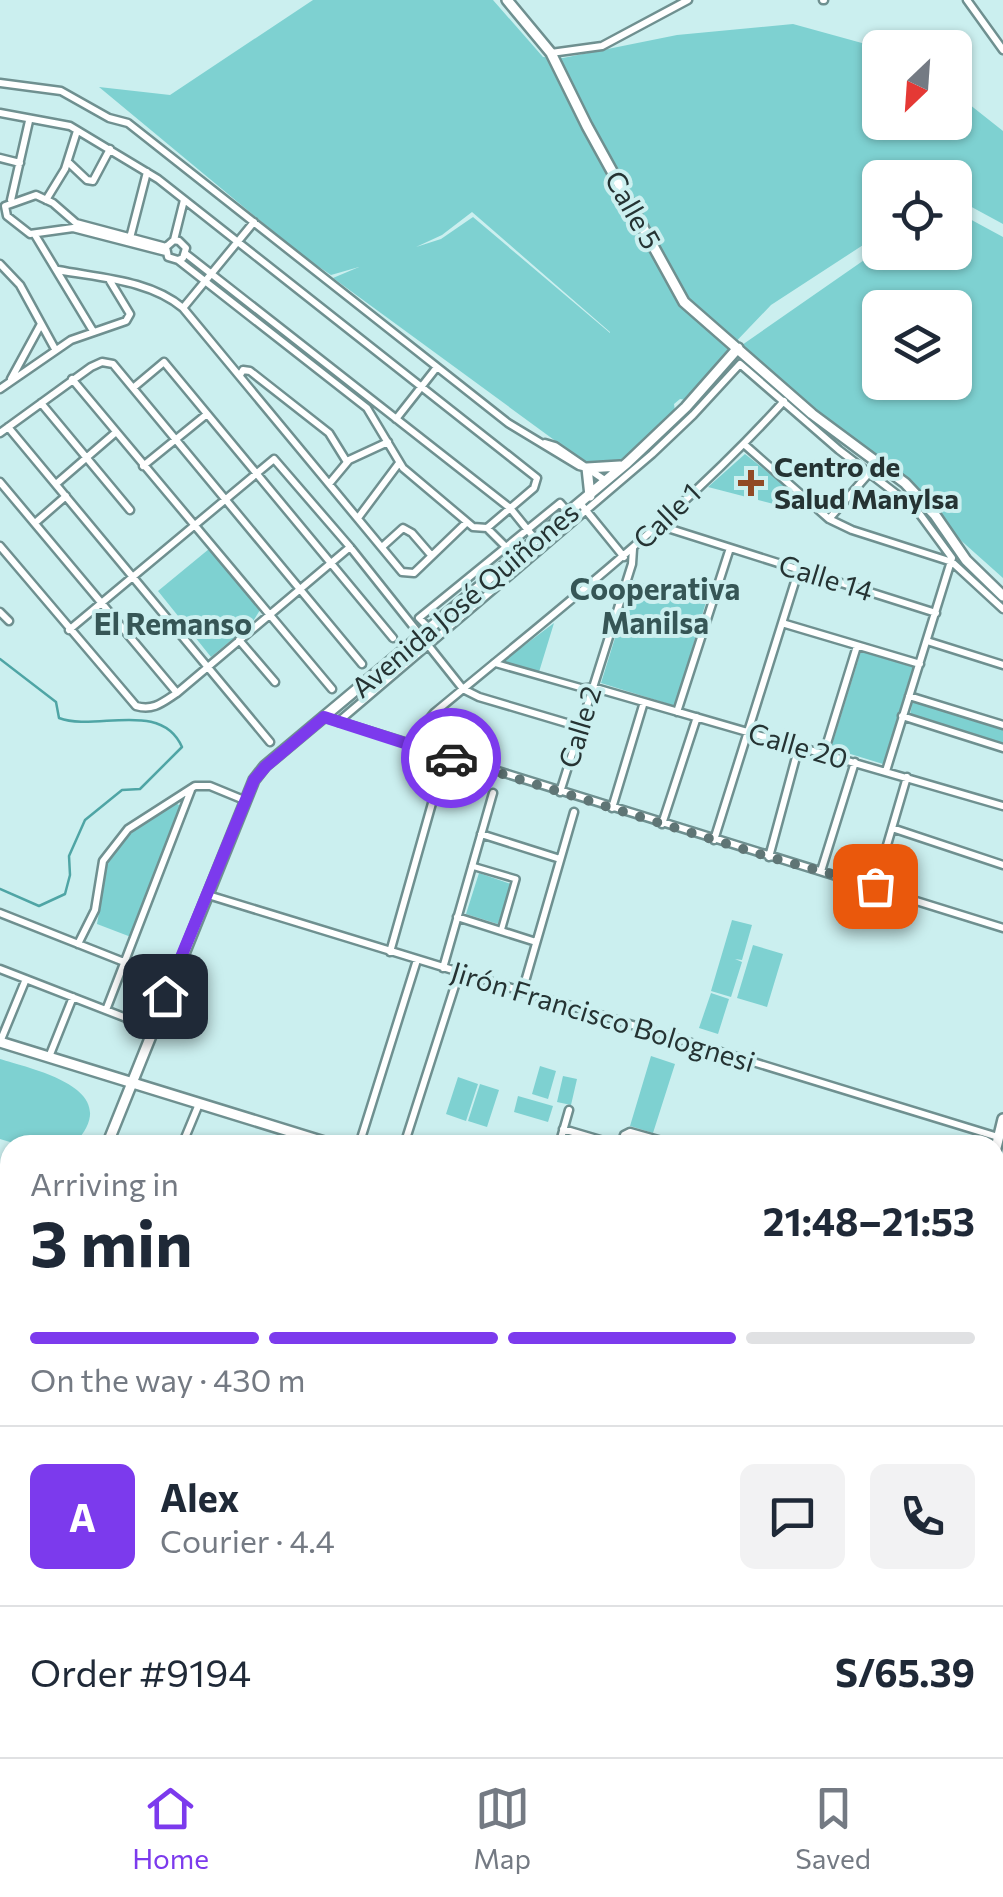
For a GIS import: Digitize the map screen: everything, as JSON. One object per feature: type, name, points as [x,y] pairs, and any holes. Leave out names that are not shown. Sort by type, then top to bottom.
[{"type":"street","name":"Calle 5","points":[[507,0],[551,54],[684,302],[812,414],[905,483],[935,515],[966,560],[1003,596]]},
{"type":"street","points":[[551,54],[602,46],[688,0]]},
{"type":"street","points":[[967,0],[1003,50]]},
{"type":"street","points":[[0,83],[61,91],[109,118],[128,123],[508,423],[538,442],[555,446],[606,481]]},
{"type":"street","points":[[0,113],[70,126],[148,172],[537,478],[534,488],[488,528]]},
{"type":"street","points":[[0,222],[30,121]]},
{"type":"street","points":[[46,200],[68,162],[78,131]]},
{"type":"street","points":[[68,162],[86,180],[94,181],[110,149]]},
{"type":"street","points":[[0,158],[20,163]]},
{"type":"street","points":[[130,238],[148,172]]},
{"type":"street","points":[[5,208],[36,195],[76,224],[166,250]]},
{"type":"street","points":[[166,250],[174,240],[184,200]]},
{"type":"street","points":[[5,208],[24,231],[35,235],[73,228],[166,250]]},
{"type":"street","points":[[184,308],[254,222]]},
{"type":"street","points":[[35,235],[93,330]]},
{"type":"street","points":[[174,240],[184,244],[186,254],[510,508],[536,540]]},
{"type":"street","points":[[166,250],[168,257],[178,260],[368,408],[398,463],[473,527],[488,528],[506,548]]},
{"type":"street","points":[[178,260],[186,254]]},
{"type":"street","points":[[0,264],[20,284],[55,350]]},
{"type":"street","points":[[58,270],[163,293],[184,308],[405,574],[414,572],[467,522]]},
{"type":"street","points":[[4,382],[93,330],[120,325],[129,318],[110,280]]},
{"type":"street","points":[[4,382],[41,323]]},
{"type":"street","name":"Avenida José Quiñones","points":[[111,1135],[244,800],[266,766],[568,513],[584,508],[590,496],[686,407],[738,348]]},
{"type":"street","points":[[0,434],[72,379],[102,362],[113,364],[362,664]]},
{"type":"street","points":[[133,388],[164,362],[393,638]]},
{"type":"street","points":[[338,722],[694,415],[738,364],[746,366],[840,450],[872,471],[916,509],[950,554],[952,562],[886,771]]},
{"type":"street","points":[[396,419],[438,367]]},
{"type":"street","points":[[240,375],[243,370],[250,370],[330,433],[347,462]]},
{"type":"street","points":[[72,379],[332,688]]},
{"type":"street","name":"Calle 1","points":[[416,747],[427,720],[624,557],[744,445],[784,401]]},
{"type":"street","points":[[41,402],[130,510]]},
{"type":"street","points":[[143,466],[207,414]]},
{"type":"street","points":[[8,427],[136,576],[270,742]]},
{"type":"street","points":[[56,484],[115,433]]},
{"type":"street","points":[[329,484],[347,462],[388,442]]},
{"type":"street","points":[[744,445],[830,519],[852,530],[952,562],[1003,609]]},
{"type":"street","points":[[70,630],[274,459],[425,632]]},
{"type":"street","points":[[358,518],[398,463]]},
{"type":"street","points":[[587,468],[612,468],[627,463]]},
{"type":"street","points":[[587,468],[590,496]]},
{"type":"street","points":[[830,519],[872,471]]},
{"type":"street","points":[[0,482],[177,692]]},
{"type":"street","points":[[35,524],[66,496]]},
{"type":"street","points":[[568,513],[560,503],[419,618],[430,646],[463,689],[580,727]]},
{"type":"street","points":[[584,508],[624,557]]},
{"type":"street","name":"Calle 14","points":[[658,526],[936,612]]},
{"type":"street","points":[[382,547],[403,528],[432,556]]},
{"type":"street","points":[[927,554],[934,548],[937,536]]},
{"type":"street","points":[[0,548],[136,706],[146,709],[158,706],[177,692],[350,547]]},
{"type":"street","name":"Calle 2","points":[[560,792],[629,576],[634,548]]},
{"type":"street","points":[[678,712],[730,548]]},
{"type":"street","points":[[498,554],[506,565]]},
{"type":"street","points":[[616,564],[629,576]]},
{"type":"street","points":[[714,840],[798,569]]},
{"type":"street","points":[[0,612],[9,621]]},
{"type":"street","points":[[782,624],[920,664]]},
{"type":"street","points":[[238,640],[274,682]]},
{"type":"street","points":[[927,640],[1003,665]]},
{"type":"street","points":[[824,753],[857,646]]},
{"type":"street","points":[[494,664],[592,688]]},
{"type":"street","name":"Calle 20","points":[[592,688],[1003,806]]},
{"type":"street","points":[[909,696],[1003,725]]},
{"type":"street","points":[[612,808],[644,702]]},
{"type":"street","points":[[902,716],[1003,748]]},
{"type":"street","points":[[324,717],[1003,928]]},
{"type":"street","points":[[662,824],[697,717]]},
{"type":"street","points":[[769,857],[800,746]]},
{"type":"street","points":[[822,871],[855,762]]},
{"type":"street","points":[[390,952],[440,775]]},
{"type":"street","points":[[875,886],[908,777]]},
{"type":"street","points":[[78,944],[95,910],[108,852],[136,822],[191,789],[210,786],[244,800]]},
{"type":"street","points":[[106,1010],[191,789]]},
{"type":"street","points":[[443,968],[494,792]]},
{"type":"street","points":[[522,992],[574,812]]},
{"type":"street","points":[[892,828],[1003,865]]},
{"type":"street","points":[[482,834],[560,858]]},
{"type":"street","points":[[472,866],[516,879],[501,931]]},
{"type":"street","name":"Jirón Francisco Bolognesi","points":[[208,895],[991,1135]]},
{"type":"street","points":[[0,912],[124,962]]},
{"type":"street","points":[[457,917],[536,942]]},
{"type":"street","points":[[362,1135],[416,960]]},
{"type":"street","points":[[0,968],[152,1028]]},
{"type":"street","points":[[407,1135],[459,973]]},
{"type":"street","points":[[26,979],[0,1042],[303,1135]]},
{"type":"street","points":[[49,1056],[73,998]]},
{"type":"street","points":[[186,1135],[199,1102]]},
{"type":"street","points":[[562,1135],[569,1110]]},
{"type":"street","points":[[563,1129],[584,1135]]},
{"type":"shaded area","points":[[313,0],[493,0],[543,57],[563,58],[677,35],[793,24],[862,43],[862,140],[972,140],[972,106],[1003,131],[1003,224],[972,207],[972,160],[862,160],[862,246],[771,305],[687,400],[680,399],[674,404],[675,411],[622,462],[611,466],[587,464],[333,278],[359,267],[331,275],[304,257],[99,87],[170,95]],"holes":[[[472,212],[610,333],[473,217],[441,239],[416,247],[442,235]]]},
{"type":"shaded area","points":[[972,220],[1003,237],[1003,578],[742,345],[862,262],[862,270],[972,270]]},
{"type":"shaded area","points":[[745,454],[802,499],[802,504],[793,509],[708,487]]},
{"type":"shaded area","points":[[209,549],[260,610],[252,623],[211,657],[158,591]]},
{"type":"shaded area","points":[[633,580],[706,602],[675,706],[601,683]]},
{"type":"shaded area","points":[[554,623],[539,672],[502,662]]},
{"type":"shaded area","points":[[861,651],[913,667],[883,764],[831,748]]},
{"type":"shaded area","points":[[913,699],[1003,725],[1003,744],[910,715]]},
{"type":"shaded area","points":[[174,802],[182,807],[131,937],[97,924],[105,867],[114,846],[142,821]]},
{"type":"shaded area","points":[[479,873],[511,884],[498,924],[466,914]]},
{"type":"shaded area","points":[[732,920],[752,925],[742,960],[735,959],[742,962],[731,997],[711,991]]},
{"type":"shaded area","points":[[753,945],[783,954],[767,1007],[737,998]]},
{"type":"shaded area","points":[[711,993],[729,999],[718,1034],[699,1028]]},
{"type":"shaded area","points":[[651,1056],[675,1064],[653,1133],[630,1126]]},
{"type":"shaded area","points":[[0,1059],[70,1085],[90,1109],[80,1135],[0,1135]]},
{"type":"shaded area","points":[[540,1066],[556,1071],[548,1099],[532,1094]]},
{"type":"shaded area","points":[[563,1076],[577,1079],[571,1105],[557,1102]]},
{"type":"shaded area","points":[[458,1077],[478,1084],[466,1121],[446,1114]]},
{"type":"shaded area","points":[[480,1084],[499,1090],[487,1127],[468,1121]]},
{"type":"shaded area","points":[[518,1096],[553,1106],[548,1122],[514,1112]]},
{"type":"waterway","points":[[0,659],[56,702],[59,718],[90,722],[143,720],[159,724],[182,747],[140,789],[122,790],[85,820],[69,856],[65,894],[39,906],[0,889]]},
{"type":"way so far","points":[[451,758],[875,886]]},
{"type":"place","name":"Centro de Salud Manylsa","points":[[751,483]]},
{"type":"district","name":"Cooperativa Manilsa","points":[[655,607]]},
{"type":"district","name":"El Remanso","points":[[173,625]]},
{"type":"route","points":[[165,996],[254,780],[324,717],[451,758]]}]
